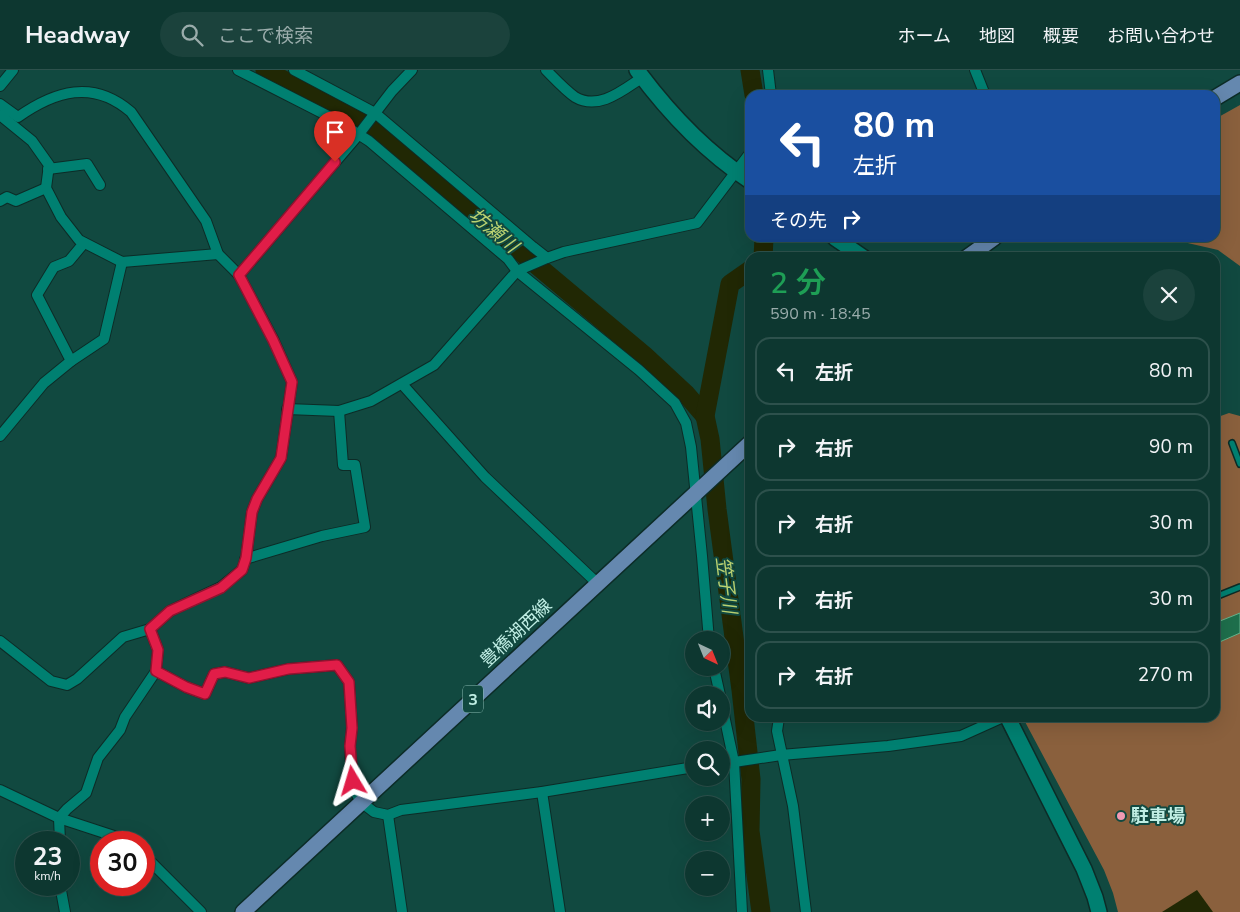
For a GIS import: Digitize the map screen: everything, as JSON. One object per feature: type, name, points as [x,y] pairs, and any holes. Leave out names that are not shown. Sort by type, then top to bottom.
[{"type":"main road","points":[[1220,95],[1240,83]]},
{"type":"main road","points":[[974,252],[988,242]]},
{"type":"main road","name":"豊橋湖西線","points":[[243,912],[598,583],[745,450]]},
{"type":"street","points":[[0,86],[13,70]]},
{"type":"street","points":[[238,70],[361,132],[369,141],[520,270],[640,370],[675,403],[686,424],[699,490],[708,631]]},
{"type":"street","points":[[294,70],[374,115],[426,154],[545,259]]},
{"type":"street","points":[[239,275],[412,70]]},
{"type":"street","points":[[546,70],[575,97],[591,103],[607,99],[640,74],[692,135],[745,178]]},
{"type":"street","points":[[768,70],[770,90]]},
{"type":"street","points":[[976,70],[983,90]]},
{"type":"street","points":[[0,104],[18,117],[34,106],[61,95],[89,91],[122,105],[131,112],[206,221],[218,254],[239,275],[269,331],[292,382],[281,458],[257,499],[252,512],[245,559],[242,570],[236,576],[221,588],[170,611],[150,629],[123,637],[77,679],[67,685],[51,681],[0,641]]},
{"type":"street","points":[[0,114],[32,141],[49,165],[46,188],[61,217],[79,240],[122,262],[218,254]]},
{"type":"street","points":[[287,409],[338,410],[371,401],[434,365],[520,270],[564,252],[697,223],[745,159]]},
{"type":"street","points":[[48,169],[87,164],[100,185]]},
{"type":"street","points":[[0,201],[7,197],[16,201],[46,188]]},
{"type":"street","points":[[841,242],[855,252]]},
{"type":"street","points":[[71,361],[37,295],[54,267],[68,261],[84,243]]},
{"type":"street","points":[[0,436],[44,383],[71,361],[104,339],[122,262]]},
{"type":"street","points":[[402,384],[486,477],[598,583]]},
{"type":"street","points":[[245,559],[322,536],[365,527],[355,465],[343,465],[338,410]]},
{"type":"street","points":[[60,831],[59,818],[86,793],[98,758],[120,730],[125,717],[156,671],[158,650],[150,629]]},
{"type":"street","points":[[156,671],[186,687],[205,694],[214,674],[225,672],[249,678],[288,669],[337,665],[349,682],[352,728],[350,746],[351,768],[356,793],[361,802],[374,812],[388,815],[401,810],[542,792],[685,768]]},
{"type":"street","points":[[778,722],[778,756],[793,806],[806,912]]},
{"type":"street","points":[[730,763],[778,756],[888,746],[961,736],[992,722]]},
{"type":"street","points":[[1010,722],[1084,869],[1095,897],[1098,912]]},
{"type":"street","points":[[727,731],[734,762],[742,912]]},
{"type":"street","points":[[0,790],[59,818],[99,831]]},
{"type":"street","points":[[542,792],[560,912]]},
{"type":"street","points":[[388,815],[402,912]]},
{"type":"street","points":[[155,866],[201,912]]},
{"type":"street","points":[[62,896],[65,912]]},
{"type":"lane","points":[[1232,443],[1240,464]]},
{"type":"lane","points":[[1220,595],[1240,587]]},
{"type":"shaded area","points":[[1240,105],[1240,266],[1218,250],[1183,242],[1220,242],[1220,116]]},
{"type":"shaded area","points":[[1229,413],[1240,416],[1240,912],[1118,912],[1104,870],[1025,722],[1220,722],[1220,416]]},
{"type":"shaded area","points":[[1197,890],[1213,912],[1162,912]]},
{"type":"building","points":[[1240,613],[1240,633],[1220,642],[1220,621]]},
{"type":"waterway","name":"坊瀬川","points":[[265,70],[374,129],[644,355],[686,394],[705,416]]},
{"type":"waterway","name":"笠子川","points":[[750,70],[753,90]]},
{"type":"waterway","name":"笠子川","points":[[763,252],[764,242]]},
{"type":"waterway","name":"笠子川","points":[[745,274],[730,284],[705,416],[710,439],[717,509],[741,690],[751,779],[750,831],[761,912]]},
{"type":"place","name":"駐車場","points":[[1121,816]]},
{"type":"route","points":[[335,162],[239,275],[273,340],[292,382],[281,458],[257,499],[252,512],[246,558],[242,570],[221,588],[170,611],[150,629],[158,650],[156,671],[186,687],[205,694],[214,674],[225,672],[249,678],[288,669],[337,665],[349,682],[352,728],[350,746],[353,781]]}]
